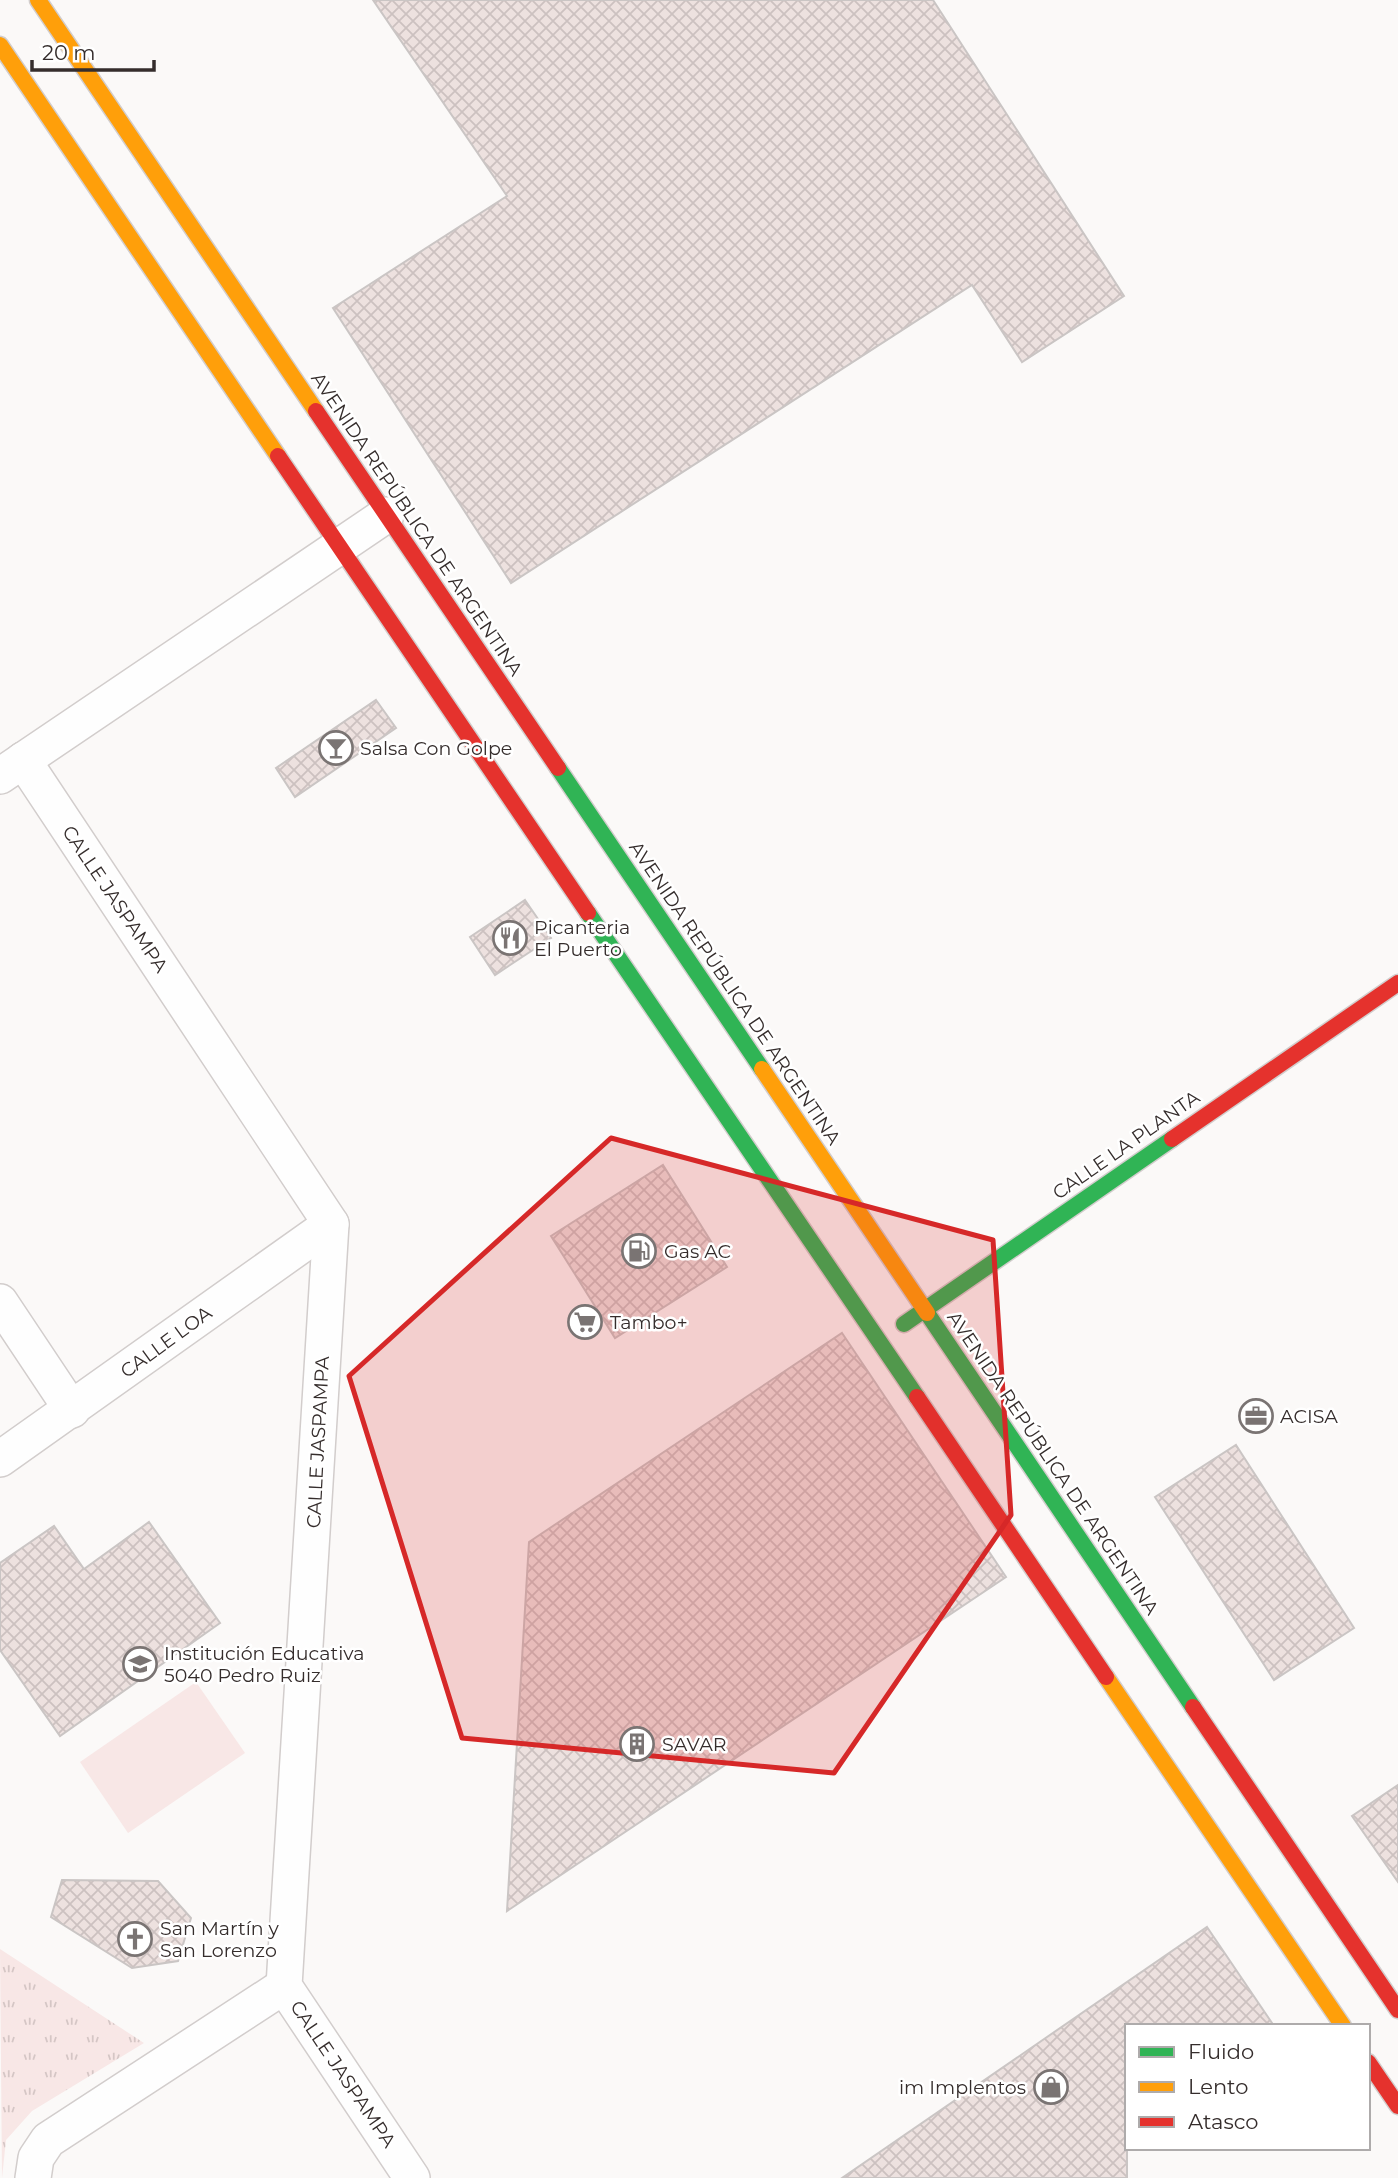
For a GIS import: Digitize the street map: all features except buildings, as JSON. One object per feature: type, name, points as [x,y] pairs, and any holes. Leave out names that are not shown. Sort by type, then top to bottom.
[{"type":"main road","name":"AVENIDA REPÚBLICA DE ARGENTINA","points":[[38,0],[1398,2010]]},
{"type":"main road","points":[[0,45],[1342,2024]]},
{"type":"main road","name":"CALLE LA PLANTA","points":[[879,1341],[1398,983]]},
{"type":"main road","points":[[1370,2065],[1398,2106]]},
{"type":"street","points":[[12,768],[386,515]]},
{"type":"street","name":"CALLE JASPAMPA","points":[[12,768],[331,1224],[284,1986],[411,2178]]},
{"type":"street","name":"CALLE LOA","points":[[0,1459],[331,1224]]},
{"type":"street","points":[[0,1302],[72,1410]]},
{"type":"street","points":[[33,2178],[36,2158],[48,2140],[284,1986]]},
{"type":"highlighted area","points":[[611,1138],[993,1240],[1011,1515],[834,1773],[462,1738],[349,1376]]},
{"type":"green space","points":[[196,1682],[245,1753],[128,1833],[80,1762]]},
{"type":"green space","points":[[0,1949],[144,2043],[32,2111],[6,2140],[2,2178]]},
{"type":"traffic: fast","points":[[558,768],[762,1069]]},
{"type":"traffic: fast","points":[[588,913],[917,1397]]},
{"type":"traffic: fast","points":[[904,1324],[1172,1139]]},
{"type":"traffic: fast","points":[[927,1313],[1193,1707]]},
{"type":"traffic: slow","points":[[38,0],[316,411]]},
{"type":"traffic: slow","points":[[0,45],[278,456]]},
{"type":"traffic: slow","points":[[762,1069],[927,1313]]},
{"type":"traffic: slow","points":[[1106,1677],[1342,2024]]},
{"type":"traffic: jam","points":[[316,411],[558,768]]},
{"type":"traffic: jam","points":[[278,456],[588,913]]},
{"type":"traffic: jam","points":[[1172,1139],[1398,983]]},
{"type":"traffic: jam","points":[[917,1397],[1106,1677]]},
{"type":"traffic: jam","points":[[1193,1707],[1398,2010]]},
{"type":"traffic: jam","points":[[1370,2065],[1398,2106]]},
{"type":"place","name":"Salsa Con Golpe","points":[[336,748]]},
{"type":"place","name":"Picanteria El Puerto","points":[[510,938]]},
{"type":"place","name":"Gas AC","points":[[639,1251]]},
{"type":"place","name":"Tambo+","points":[[585,1322]]},
{"type":"place","name":"ACISA","points":[[1256,1416]]},
{"type":"place","name":"Institución Educativa 5040 Pedro Ruiz","points":[[140,1664]]},
{"type":"place","name":"SAVAR","points":[[637,1744]]},
{"type":"place","name":"San Martín y San Lorenzo","points":[[135,1939]]},
{"type":"place","name":"im Implentos","points":[[1051,2087]]}]
